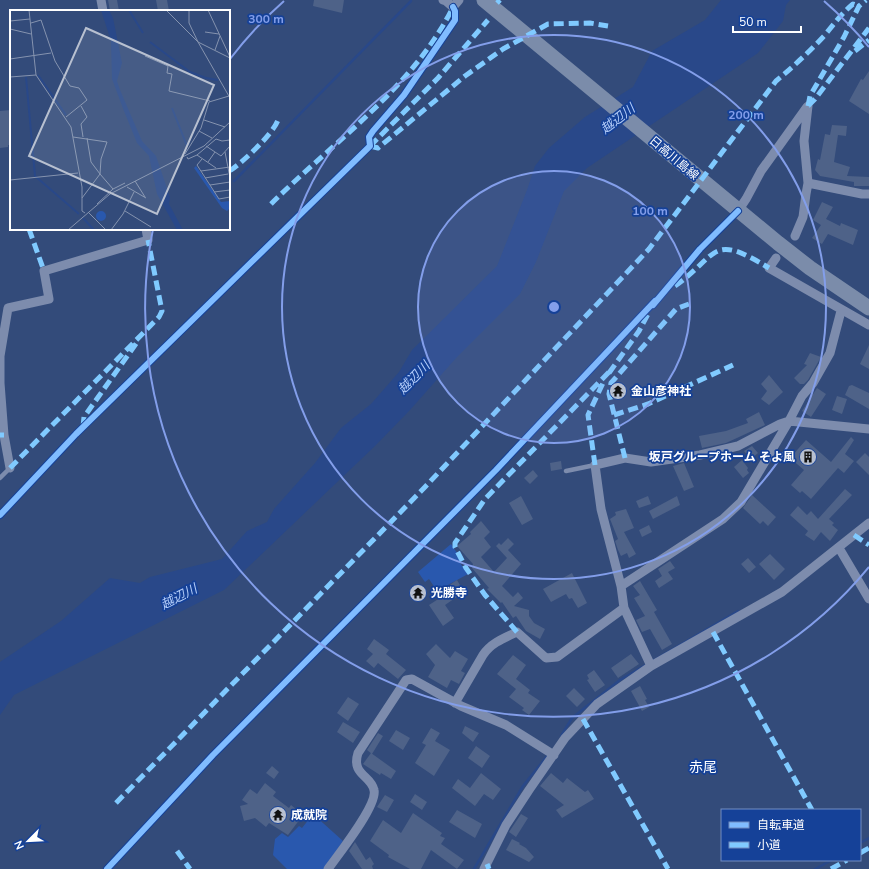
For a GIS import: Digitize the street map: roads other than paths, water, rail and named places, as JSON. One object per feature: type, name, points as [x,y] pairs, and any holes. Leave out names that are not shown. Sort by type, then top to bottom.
[{"type":"main road","name":"日高川島線","points":[[484,0],[810,268],[869,308]]},
{"type":"street","points":[[101,0],[103,10]]},
{"type":"street","points":[[442,0],[446,1],[453,7],[458,0]]},
{"type":"street","points":[[733,206],[746,199],[761,171],[808,106],[804,141],[808,183],[803,217],[794,236]]},
{"type":"street","points":[[808,183],[862,194],[869,194]]},
{"type":"street","points":[[10,468],[4,435],[0,383],[0,356],[8,308],[49,300],[44,271],[148,240],[146,230]]},
{"type":"street","points":[[776,258],[769,268],[841,311],[869,325]]},
{"type":"street","points":[[621,586],[723,519],[741,502],[830,353],[841,311]]},
{"type":"street","points":[[651,666],[624,608],[621,586],[601,509],[594,465],[625,458],[651,462],[708,453],[738,446],[780,424],[789,421],[869,429]]},
{"type":"street","points":[[484,869],[506,825],[551,753],[597,704],[651,666],[782,592],[869,523]]},
{"type":"street","points":[[839,548],[869,599]]},
{"type":"street","points":[[455,703],[487,649],[501,640],[517,632],[546,658],[557,657],[624,608]]},
{"type":"street","points":[[328,869],[370,810],[374,797],[373,787],[356,765],[358,754],[406,680],[412,679],[455,703],[506,725],[551,753]]},
{"type":"lane","points":[[566,471],[594,465]]},
{"type":"lane","points":[[0,478],[10,468]]},
{"type":"water","name":"越辺川","points":[[721,0],[790,0],[786,5],[783,21],[758,53],[587,168],[564,191],[536,262],[520,294],[457,357],[410,410],[376,445],[224,590],[14,695],[0,715],[0,662],[61,621],[110,578],[140,583],[150,577],[222,559],[247,531],[267,522],[274,509],[315,463],[341,428],[371,404],[399,372],[412,350],[497,266],[535,166],[549,148],[585,117],[633,87],[652,51],[705,20]]},
{"type":"waterway","points":[[234,181],[411,1]]},
{"type":"waterway","points":[[561,736],[572,718],[620,680],[738,611]]},
{"type":"waterway","points":[[474,869],[523,786],[548,755]]},
{"type":"waterway","points":[[861,842],[869,838]]},
{"type":"waterway","points":[[815,869],[830,861]]},
{"type":"place","name":"金山彦神社","points":[[618,391]]},
{"type":"place","name":"坂戸グループホーム そよ風","points":[[808,457]]},
{"type":"place","name":"光勝寺","points":[[418,593]]},
{"type":"place","name":"成就院","points":[[278,815]]},
{"type":"district","name":"赤尾","points":[[703,767]]}]
